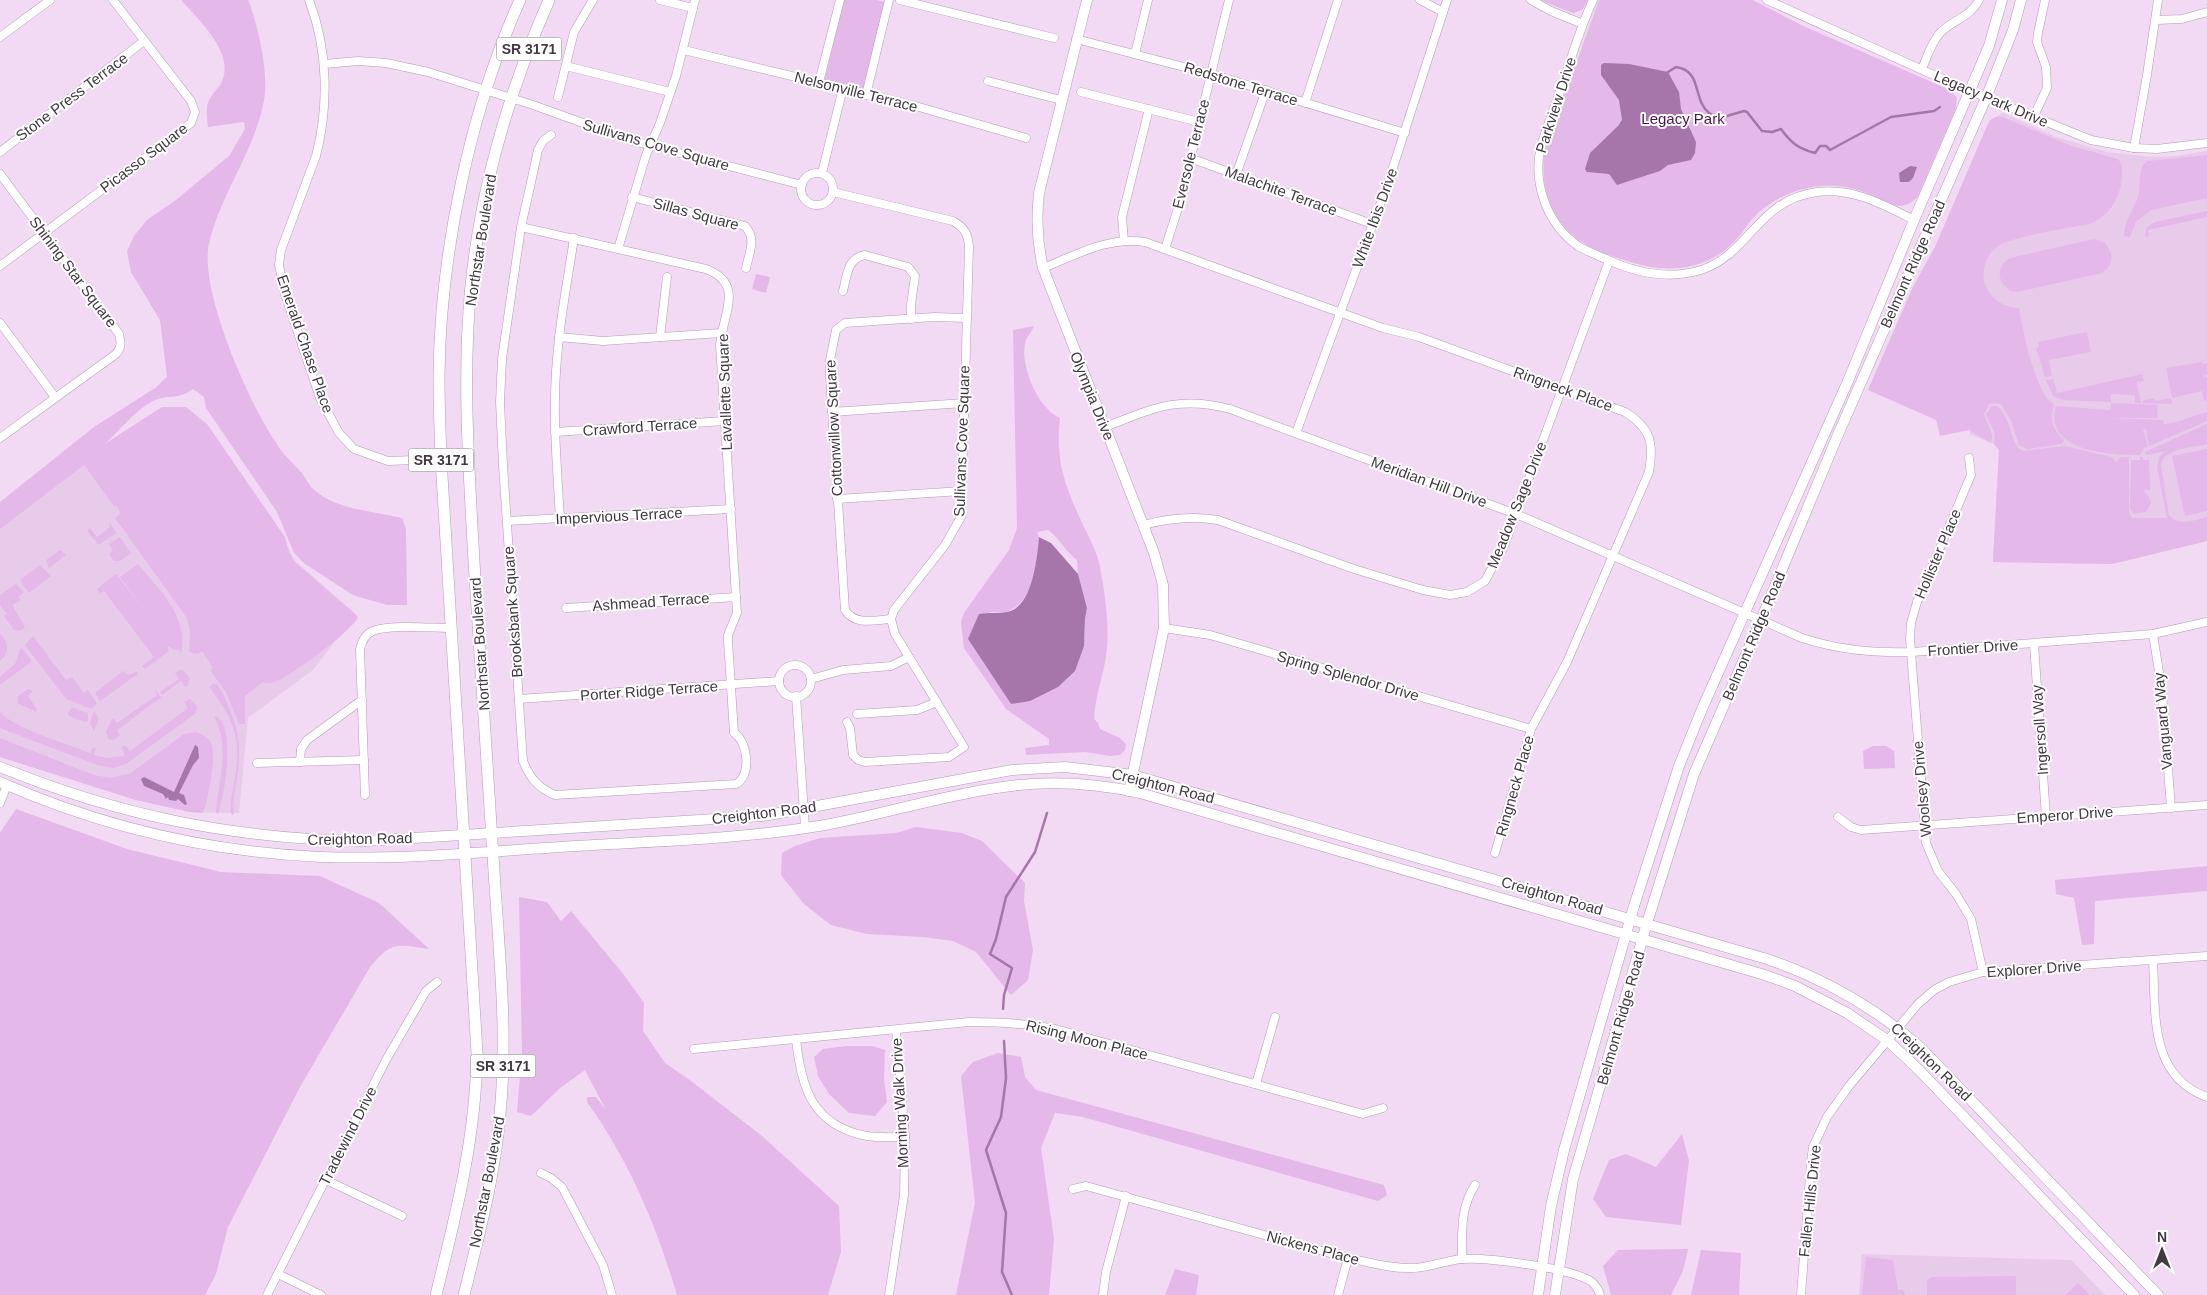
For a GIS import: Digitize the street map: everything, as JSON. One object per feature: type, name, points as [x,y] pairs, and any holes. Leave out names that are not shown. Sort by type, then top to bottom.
[{"type":"main road","name":"Northstar Boulevard","points":[[436,1295],[470,1143],[477,1084],[477,1021],[441,459],[439,376],[442,304],[452,227],[471,145],[487,90],[520,0]]},
{"type":"main road","name":"Northstar Boulevard","points":[[464,1295],[491,1179],[500,1113],[503,1015],[466,424],[471,284],[488,188],[512,98],[535,31],[549,0]]},
{"type":"street","points":[[0,37],[50,0]]},
{"type":"street","name":"Picasso Square","points":[[0,266],[191,123],[195,112],[191,101],[112,0]]},
{"type":"street","name":"Emerald Chase Place","points":[[309,0],[324,64],[324,96],[320,142],[280,250],[279,265],[285,294],[320,398],[339,433],[354,449],[388,461],[441,459]]},
{"type":"street","points":[[558,98],[574,32],[593,0]]},
{"type":"street","points":[[618,248],[632,197],[684,50],[694,4],[660,0]]},
{"type":"street","points":[[819,82],[840,0]]},
{"type":"street","points":[[866,95],[889,0]]},
{"type":"street","points":[[900,0],[1054,38]]},
{"type":"street","name":"Olympia Drive","points":[[1086,0],[1039,193],[1036,220],[1038,246],[1043,268],[1160,568],[1165,603],[1164,628],[1129,791]]},
{"type":"street","points":[[1135,54],[1148,0]]},
{"type":"street","name":"Eversole Terrace","points":[[1165,248],[1180,202],[1229,0]]},
{"type":"street","points":[[1305,103],[1338,0]]},
{"type":"street","points":[[1420,0],[1443,12]]},
{"type":"street","name":"White Ibis Drive","points":[[1296,434],[1405,133],[1446,0]]},
{"type":"street","points":[[1531,0],[1550,11],[1583,24]]},
{"type":"street","name":"Parkview Drive","points":[[1593,0],[1541,146],[1538,168],[1539,181],[1552,218],[1562,232],[1580,247],[1609,261],[1652,275],[1669,276],[1702,269],[1725,257],[1762,220],[1786,200],[1819,192],[1843,192],[1870,199],[1914,220]]},
{"type":"street","name":"Legacy Park Drive","points":[[1767,0],[1986,98],[2091,140],[2134,148],[2182,147],[2207,143]]},
{"type":"street","points":[[1785,9],[1790,0]]},
{"type":"street","points":[[1922,69],[1934,41],[1941,32],[1967,16],[1979,0]]},
{"type":"street","name":"Belmont Ridge Road","points":[[1538,1295],[1558,1174],[1631,918],[1679,766],[1825,435],[1992,38],[2002,0]]},
{"type":"street","name":"Belmont Ridge Road","points":[[1555,1295],[1574,1179],[1647,924],[1694,774],[1761,620],[1837,437],[1986,98],[2013,30],[2021,0]]},
{"type":"street","points":[[2033,118],[2047,88],[2046,67],[2037,42],[2045,0]]},
{"type":"street","points":[[2134,148],[2158,0]]},
{"type":"street","points":[[2156,20],[2182,19],[2207,12]]},
{"type":"street","name":"Redstone Terrace","points":[[1076,38],[1211,74],[1405,133]]},
{"type":"street","name":"Stone Press Terrace","points":[[0,152],[144,41]]},
{"type":"street","name":"Nelsonville Terrace","points":[[684,50],[912,105],[1026,138]]},
{"type":"street","name":"Sullivans Cove Square","points":[[324,64],[358,61],[410,67],[512,98],[650,146],[802,185]]},
{"type":"street","points":[[566,66],[670,92]]},
{"type":"street","points":[[988,81],[1061,100]]},
{"type":"street","points":[[822,173],[843,88]]},
{"type":"street","points":[[1236,175],[1266,90]]},
{"type":"street","points":[[1081,92],[1199,122]]},
{"type":"street","points":[[1124,240],[1122,217],[1149,109]]},
{"type":"street","name":"Brooksbank Square","points":[[551,134],[543,141],[538,150],[521,227],[502,359],[500,402],[523,761],[537,785],[555,794],[736,784],[742,781],[746,775],[744,745],[740,736],[734,733],[732,685]]},
{"type":"street","name":"Malachite Terrace","points":[[1190,158],[1372,224]]},
{"type":"street","points":[[822,173],[830,178],[833,192],[827,202],[816,205],[806,200],[803,196],[802,185],[807,176],[822,173]]},
{"type":"street","name":"Shining Star Square","points":[[0,174],[118,334],[121,341],[120,348],[116,354],[0,438]]},
{"type":"street","name":"Sullivans Cove Square","points":[[833,192],[953,221],[962,226],[968,235],[961,517],[957,528],[894,610],[891,619]]},
{"type":"street","name":"Sillas Square","points":[[632,197],[746,226],[752,233],[752,240],[746,268]]},
{"type":"street","name":"Lavallette Square","points":[[521,227],[706,269],[719,274],[726,282],[729,292],[721,334],[737,613],[728,635],[732,685]]},
{"type":"street","points":[[560,519],[555,432],[555,381],[559,337],[574,238]]},
{"type":"street","name":"Ringneck Place","points":[[1043,268],[1106,244],[1124,240],[1145,242],[1383,328],[1419,337],[1562,388],[1625,412],[1639,420],[1652,445],[1649,472],[1566,662],[1531,730],[1495,853]]},
{"type":"street","points":[[843,291],[850,265],[853,259],[858,256],[865,255],[908,267],[915,276],[910,305],[911,319]]},
{"type":"street","name":"Meadow Sage Drive","points":[[1144,526],[1180,517],[1201,517],[1218,520],[1354,569],[1423,590],[1450,596],[1467,592],[1485,581],[1504,546],[1609,261]]},
{"type":"street","points":[[660,337],[667,277]]},
{"type":"street","name":"Cottonwillow Square","points":[[891,619],[861,621],[853,619],[845,610],[830,360],[836,330],[845,323],[967,318]]},
{"type":"street","points":[[0,323],[55,397]]},
{"type":"street","points":[[559,337],[603,341],[721,334]]},
{"type":"street","name":"Meridian Hill Drive","points":[[1105,427],[1165,405],[1196,402],[1230,410],[1516,514],[1745,613]]},
{"type":"street","points":[[832,412],[964,403]]},
{"type":"street","name":"Crawford Terrace","points":[[555,432],[725,421]]},
{"type":"street","name":"Hollister Place","points":[[1912,652],[1910,639],[1911,623],[1917,602],[1971,475],[1969,458]]},
{"type":"street","points":[[837,499],[962,491]]},
{"type":"street","name":"Impervious Terrace","points":[[507,521],[731,509]]},
{"type":"street","name":"Ashmead Terrace","points":[[566,608],[736,597]]},
{"type":"street","name":"Frontier Drive","points":[[1745,613],[1821,644],[1878,653],[2034,644],[2153,634],[2207,622]]},
{"type":"street","points":[[847,722],[850,728],[853,755],[858,760],[865,762],[949,757],[964,747],[895,634],[891,619]]},
{"type":"street","points":[[365,795],[360,649],[366,635],[382,628],[452,628]]},
{"type":"street","name":"Spring Splendor Drive","points":[[1164,628],[1210,635],[1531,730]]},
{"type":"street","name":"Vanguard Way","points":[[2153,634],[2162,691],[2171,808]]},
{"type":"street","name":"Ingersoll Way","points":[[2034,644],[2046,817]]},
{"type":"street","name":"Woolsey Drive","points":[[1912,652],[1926,843],[1938,871],[1956,894],[1971,919],[1983,972]]},
{"type":"street","points":[[811,679],[843,670],[890,666],[909,657]]},
{"type":"street","points":[[794,665],[805,669],[811,679],[807,691],[796,696],[784,692],[779,682],[783,670],[794,665]]},
{"type":"street","name":"Porter Ridge Terrace","points":[[519,699],[779,682]]},
{"type":"street","points":[[796,696],[805,827]]},
{"type":"street","points":[[300,762],[301,749],[307,740],[362,700]]},
{"type":"street","points":[[857,714],[917,710],[937,702]]},
{"type":"street","points":[[257,763],[364,760]]},
{"type":"street","name":"Creighton Road","points":[[0,768],[38,783],[115,808],[255,836],[333,841],[492,834],[763,816],[1012,770],[1065,767],[1133,775],[1631,918],[1797,969],[1832,985],[1897,1027],[1922,1049],[2158,1295]]},
{"type":"street","points":[[0,803],[4,783]]},
{"type":"street","name":"Creighton Road","points":[[4,783],[97,820],[180,840],[236,849],[323,857],[493,852],[765,834],[827,824],[988,789],[1041,783],[1129,791],[1764,975],[1795,986],[1847,1013],[1887,1040],[1960,1113],[2134,1295]]},
{"type":"street","name":"Emperor Drive","points":[[1838,817],[1851,827],[1861,830],[2207,805]]},
{"type":"street","name":"Explorer Drive","points":[[1887,1040],[1918,1004],[1934,990],[1957,979],[1983,972],[2207,956]]},
{"type":"street","points":[[2153,960],[2157,1029],[2162,1055],[2173,1074],[2183,1084],[2190,1090],[2207,1097]]},
{"type":"street","name":"Tradewind Drive","points":[[267,1295],[386,1060],[426,991],[437,982]]},
{"type":"street","points":[[1256,1084],[1275,1017]]},
{"type":"street","name":"Rising Moon Place","points":[[694,1049],[969,1022],[1003,1022],[1037,1025],[1363,1114],[1383,1108]]},
{"type":"street","name":"Morning Walk Drive","points":[[889,1295],[899,1243],[904,1195],[905,1137],[896,1030]]},
{"type":"street","points":[[796,1039],[803,1082],[808,1095],[824,1116],[842,1128],[867,1136],[905,1137]]},
{"type":"street","name":"Fallen Hills Drive","points":[[1801,1295],[1813,1147],[1827,1117],[1849,1086],[1887,1040]]},
{"type":"street","points":[[541,1173],[552,1178],[562,1188],[603,1265],[612,1295]]},
{"type":"street","points":[[326,1180],[402,1216]]},
{"type":"street","points":[[1462,1259],[1462,1221],[1467,1197],[1475,1185]]},
{"type":"street","name":"Nickens Place","points":[[1073,1188],[1086,1186],[1126,1196],[1348,1258],[1412,1268],[1462,1259],[1485,1259],[1558,1270],[1592,1282],[1599,1290],[1600,1295]]},
{"type":"street","points":[[1103,1295],[1106,1272],[1126,1196]]},
{"type":"street","points":[[1338,1295],[1348,1258]]},
{"type":"street","points":[[278,1274],[321,1295]]},
{"type":"shaded area","points":[[1604,63],[1629,64],[1668,72],[1679,92],[1681,109],[1696,142],[1695,153],[1691,160],[1668,165],[1660,171],[1617,185],[1609,174],[1587,172],[1585,169],[1590,153],[1622,120],[1619,100],[1601,75],[1601,65]]},
{"type":"shaded area","points":[[2003,113],[2056,137],[2107,152],[2150,157],[2176,156],[2207,151],[2207,541],[2112,564],[1993,562],[1999,449],[1994,444],[1970,434],[1966,415],[1868,390],[1913,287],[1935,247],[1990,120]]},
{"type":"shaded area","points":[[1910,166],[1917,167],[1913,178],[1909,182],[1900,182],[1899,173]]},
{"type":"shaded area","points":[[162,407],[186,407],[284,537],[294,560],[356,614],[313,670],[248,718],[239,813],[190,812],[136,800],[0,757],[0,516]]},
{"type":"shaded area","points":[[1039,537],[1051,543],[1078,574],[1087,608],[1084,646],[1075,671],[1058,687],[1030,701],[1011,704],[968,639],[979,614],[1007,612],[1016,608],[1023,601],[1028,592],[1035,569]]},
{"type":"shaded area","points":[[195,745],[198,747],[199,758],[193,765],[179,793],[184,795],[187,804],[185,805],[178,799],[176,801],[169,800],[168,797],[166,799],[163,794],[144,786],[141,779],[144,777],[174,792]]},
{"type":"shaded area","points":[[1862,1254],[2071,1260],[2105,1295],[1859,1295]]},
{"type":"green space","points":[[181,0],[248,0],[262,49],[265,89],[260,119],[246,155],[221,208],[209,244],[208,265],[212,291],[231,353],[244,384],[272,436],[284,454],[302,473],[313,489],[322,496],[344,506],[402,518],[406,529],[407,605],[387,605],[353,595],[305,564],[294,553],[277,512],[206,408],[204,397],[193,389],[183,395],[158,399],[146,405],[106,443],[162,407],[186,407],[207,424],[285,537],[289,553],[295,562],[358,617],[333,643],[306,663],[282,679],[270,683],[263,682],[245,696],[245,724],[239,724],[226,692],[210,670],[213,668],[202,651],[198,654],[189,652],[190,632],[187,618],[115,518],[120,514],[118,507],[114,506],[84,465],[0,529],[0,502],[94,427],[155,388],[167,377],[160,320],[131,272],[127,251],[134,236],[147,220],[176,200],[229,156],[245,129],[244,122],[208,127],[208,103],[222,81],[225,70],[223,59],[213,37]]},
{"type":"green space","points":[[844,0],[876,0],[885,2],[863,91],[824,82]]},
{"type":"green space","points":[[1540,0],[1588,0],[1582,10],[1573,13]]},
{"type":"green space","name":"Legacy Park","points":[[1599,0],[1753,0],[1801,25],[1950,90],[1957,98],[1956,108],[1918,196],[1910,203],[1899,206],[1848,188],[1816,186],[1792,192],[1764,208],[1752,219],[1734,242],[1720,253],[1709,260],[1684,267],[1657,268],[1644,266],[1602,253],[1582,243],[1559,220],[1553,209],[1545,186],[1544,162],[1545,149]]},
{"type":"green space","points":[[2002,117],[2072,146],[2118,159],[2121,165],[2122,177],[2119,192],[2113,205],[2103,216],[2090,224],[2007,242],[1995,249],[1985,265],[1985,283],[1990,294],[2000,303],[2019,308],[2031,361],[2041,388],[2054,405],[2052,420],[2057,432],[2064,440],[2062,444],[2027,449],[2019,445],[2011,420],[2001,404],[1990,403],[1984,414],[1992,435],[1991,443],[1969,430],[1940,436],[1936,420],[1868,390],[1913,287],[1935,247],[1987,126],[1990,120]]},
{"type":"green space","points":[[2207,155],[2207,198],[2151,210],[2136,222],[2130,237],[2124,236],[2124,230],[2139,194],[2141,171],[2145,163],[2148,161]]},
{"type":"green space","points":[[2207,211],[2207,217],[2148,230],[2149,236],[2145,237],[2147,227],[2155,222]]},
{"type":"green space","points":[[2094,239],[2105,243],[2111,255],[2111,263],[2102,273],[2017,292],[2010,291],[2002,283],[2000,269],[2010,258]]},
{"type":"green space","points":[[756,274],[770,277],[766,293],[752,289]]},
{"type":"green space","points":[[1034,326],[1026,340],[1024,350],[1027,372],[1037,395],[1044,405],[1060,418],[1060,461],[1066,486],[1099,561],[1106,608],[1107,638],[1106,657],[1094,719],[1100,729],[1120,738],[1126,744],[1125,750],[1120,755],[1110,756],[1085,752],[1026,755],[1025,748],[1049,745],[1049,739],[1006,709],[964,648],[961,622],[964,613],[1009,550],[1017,528],[1013,330]],"holes":[[[1048,530],[1077,560],[1078,574],[1087,608],[1084,646],[1011,704],[968,639],[990,612],[1007,612],[1025,598],[1033,579],[1039,537],[1037,532]]]},
{"type":"green space","points":[[2087,332],[2091,352],[2049,360],[2052,376],[2045,377],[2036,348],[2039,347],[2038,342]]},
{"type":"green space","points":[[2202,362],[2203,364],[2207,363],[2207,374],[2204,374],[2205,378],[2207,377],[2207,400],[2204,401],[2202,391],[2172,398],[2166,368]]},
{"type":"green space","points":[[2142,374],[2144,381],[2137,382],[2141,403],[2135,403],[2135,395],[2111,394],[2111,402],[2062,400],[2053,396],[2046,380],[2053,379],[2057,393]]},
{"type":"green space","points":[[2154,398],[2155,401],[2171,398],[2172,404],[2143,403],[2142,401]]},
{"type":"green space","points":[[2111,403],[2158,405],[2157,418],[2110,418],[2163,420],[2164,424],[2207,412],[2207,421],[2149,446],[2146,429],[2143,429],[2148,446],[2144,448],[2140,455],[2113,454],[2082,448],[2069,442],[2060,433],[2055,421],[2056,406],[2110,410]]},
{"type":"green space","points":[[1992,406],[1997,406],[2002,411],[2016,444],[2023,451],[2065,446],[2112,457],[2116,462],[2121,457],[2129,457],[2129,511],[2132,518],[2167,518],[2157,468],[2159,457],[2165,451],[2148,455],[2145,452],[2207,424],[2207,444],[2173,452],[2163,459],[2161,465],[2169,515],[2173,519],[2182,522],[2207,517],[2207,541],[2112,564],[1993,562],[1999,450],[1994,444],[1995,434],[1986,414]]},
{"type":"green space","points":[[2207,449],[2207,511],[2185,516],[2172,456]]},
{"type":"green space","points":[[2140,457],[2143,457],[2143,460],[2149,460],[2150,490],[2145,490],[2144,492],[2148,495],[2151,503],[2146,512],[2134,514],[2130,508],[2131,460],[2140,460]]},
{"type":"green space","points":[[109,522],[117,533],[98,545],[87,530],[90,528],[97,537],[110,527]]},
{"type":"green space","points":[[120,537],[131,553],[120,561],[114,561],[109,554],[113,550],[109,544]]},
{"type":"green space","points":[[60,550],[66,555],[49,568],[46,560]]},
{"type":"green space","points":[[138,564],[170,603],[180,625],[182,637],[182,651],[172,649],[169,646],[167,647],[169,651],[145,669],[142,666],[154,657],[104,591],[100,593],[97,589],[116,574],[148,614],[120,577]]},
{"type":"green space","points":[[40,565],[51,576],[29,593],[21,579]]},
{"type":"green space","points":[[16,584],[24,592],[18,597],[21,600],[12,605],[25,627],[19,631],[14,630],[4,616],[7,614],[0,605],[0,595]]},
{"type":"green space","points":[[0,634],[7,644],[7,651],[0,661]]},
{"type":"green space","points":[[33,636],[66,680],[72,677],[84,693],[88,690],[97,704],[91,709],[66,699],[25,645]]},
{"type":"green space","points":[[21,647],[31,662],[0,685],[0,677],[15,664]]},
{"type":"green space","points":[[183,670],[190,678],[188,685],[185,687],[181,681],[162,695],[160,692],[179,679],[175,673]]},
{"type":"green space","points":[[123,671],[129,675],[136,671],[138,674],[100,701],[95,693]]},
{"type":"green space","points":[[214,683],[221,690],[226,700],[237,733],[239,750],[238,768],[234,814],[232,815],[231,804],[236,769],[237,743],[231,721],[209,687]]},
{"type":"green space","points":[[28,689],[33,691],[28,696],[37,709],[36,712],[17,703],[18,696]]},
{"type":"green space","points":[[155,689],[164,702],[160,698],[117,730],[120,736],[113,740],[108,739],[106,732],[112,719],[117,723],[157,695]]},
{"type":"green space","points":[[190,699],[197,706],[196,713],[126,764],[113,768],[97,765],[0,728],[0,712],[28,730],[90,753],[93,747],[96,749],[94,755],[107,758],[125,756],[123,746],[126,746],[130,751],[188,708],[184,702]]},
{"type":"green space","points":[[72,707],[88,713],[88,721],[85,722],[69,716],[68,713]]},
{"type":"green space","points":[[94,711],[99,718],[94,731],[90,723]]},
{"type":"green space","points":[[214,716],[221,721],[226,731],[227,745],[226,777],[218,814],[216,812],[223,752],[219,728]]},
{"type":"green space","points":[[196,732],[208,739],[213,749],[211,778],[203,813],[136,800],[0,757],[0,738],[94,775],[111,778],[131,773],[184,734]]},
{"type":"green space","points":[[1873,746],[1886,746],[1894,751],[1895,768],[1864,769],[1863,751]]},
{"type":"green space","points":[[16,809],[127,849],[221,872],[320,876],[379,903],[429,949],[395,946],[384,953],[370,967],[300,1087],[228,1227],[216,1274],[205,1295],[0,1295],[0,833]]},
{"type":"green space","points":[[916,827],[962,833],[982,841],[1025,883],[1024,901],[1033,950],[1028,980],[1011,995],[976,952],[953,941],[923,937],[867,934],[831,925],[804,904],[781,875],[782,853],[795,846],[820,838],[896,833]]},
{"type":"green space","points":[[2207,866],[2207,891],[2095,901],[2094,944],[2082,945],[2074,898],[2056,894],[2055,880]]},
{"type":"green space","points":[[519,897],[547,902],[561,921],[571,911],[624,975],[644,1003],[643,1031],[665,1063],[762,1136],[839,1206],[841,1252],[828,1295],[677,1295],[651,1219],[629,1171],[587,1102],[587,1097],[596,1097],[606,1110],[585,1070],[560,1088],[531,1116],[517,1112],[522,1052]]},
{"type":"green space","points":[[846,1046],[872,1046],[885,1050],[884,1079],[887,1102],[875,1116],[849,1113],[829,1094],[818,1076],[814,1057],[823,1049]]},
{"type":"green space","points":[[998,1053],[1021,1057],[1025,1077],[1036,1090],[1384,1185],[1387,1195],[1378,1201],[1083,1117],[1055,1113],[1041,1148],[1054,1239],[1049,1295],[956,1295],[975,1203],[961,1076],[973,1062]]},
{"type":"green space","points":[[1682,1134],[1689,1161],[1681,1225],[1606,1217],[1593,1199],[1609,1160],[1626,1154],[1656,1167]]},
{"type":"green space","points":[[1688,1249],[1683,1271],[1671,1295],[1611,1295],[1603,1266],[1618,1250]]},
{"type":"green space","points":[[1701,1250],[1741,1253],[1739,1295],[1691,1295]]},
{"type":"green space","points":[[1866,1257],[1893,1260],[1898,1290],[1903,1290],[1905,1295],[1862,1295]]},
{"type":"green space","points":[[1175,1269],[1199,1275],[1196,1295],[1165,1295]]},
{"type":"green space","points":[[2016,1276],[2016,1295],[1927,1295],[1927,1281],[1931,1277]]},
{"type":"green space","points":[[2078,1283],[2090,1295],[2065,1295]]},
{"type":"waterway","points":[[1668,72],[1676,67],[1690,74],[1694,80],[1700,100],[1710,114],[1720,118],[1744,111],[1747,112],[1762,131],[1772,132],[1781,129],[1796,145],[1804,150],[1815,153],[1820,146],[1826,146],[1830,150],[1891,117],[1934,111],[1940,107]]},
{"type":"waterway","points":[[1003,1009],[1004,995],[1012,968],[990,954],[996,939],[1006,897],[1035,852],[1047,813]]},
{"type":"waterway","points":[[1004,1041],[1006,1078],[1001,1117],[986,1150],[1006,1213],[1002,1272],[1012,1295]]}]
